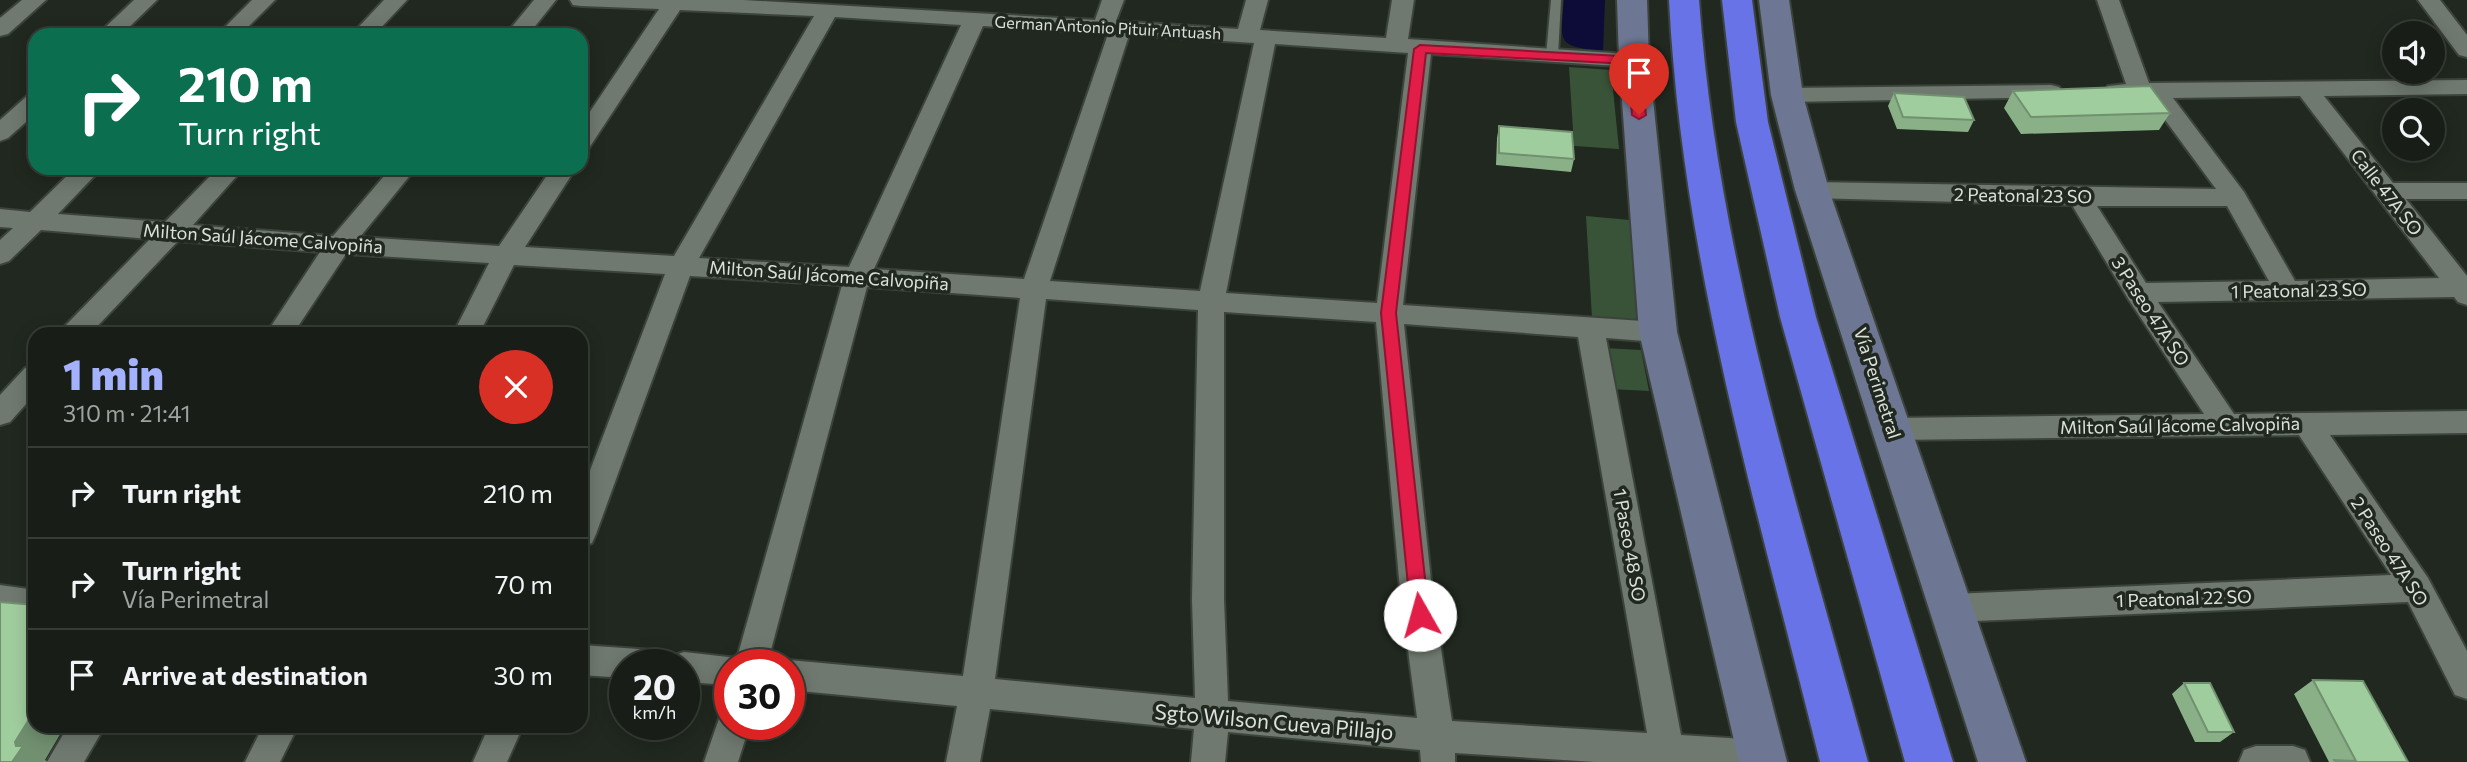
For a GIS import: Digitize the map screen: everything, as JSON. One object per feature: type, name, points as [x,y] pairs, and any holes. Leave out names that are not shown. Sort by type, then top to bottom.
[{"type":"highway","points":[[1684,0],[1686,67],[1701,170],[1732,329],[1844,762]]},
{"type":"highway","points":[[1737,0],[1752,122],[1798,317],[1929,762]]},
{"type":"street","points":[[0,29],[35,0]]},
{"type":"street","points":[[116,28],[146,0]]},
{"type":"street","points":[[235,28],[264,0]]},
{"type":"street","points":[[369,28],[396,0]]},
{"type":"street","points":[[522,28],[545,0]]},
{"type":"street","name":"German Antonio Pituir Antuash","points":[[581,0],[965,12],[1112,27],[1408,48],[1634,60]]},
{"type":"street","points":[[963,762],[977,691],[1034,289],[1112,27],[1113,0]]},
{"type":"street","points":[[1208,762],[1212,716],[1208,600],[1211,301],[1257,36],[1257,0]]},
{"type":"street","points":[[1403,0],[1408,48],[1389,313],[1416,590],[1438,749]]},
{"type":"street","points":[[1632,0],[1634,60],[1658,332],[1762,760]]},
{"type":"street","name":"Vía Perimetral","points":[[1774,0],[1787,96],[1812,190],[2002,762]]},
{"type":"street","points":[[2108,0],[2148,91],[2235,198],[2288,291]]},
{"type":"street","points":[[2429,0],[2467,50]]},
{"type":"street","points":[[588,132],[675,2]]},
{"type":"street","points":[[588,515],[681,266],[818,7]]},
{"type":"street","points":[[755,649],[858,277],[965,12]]},
{"type":"street","points":[[2098,92],[2467,87]]},
{"type":"street","name":"Calle 47A SO","points":[[2306,89],[2464,291]]},
{"type":"street","points":[[1787,96],[2071,92]]},
{"type":"street","points":[[0,133],[28,107]]},
{"type":"street","points":[[0,255],[83,175]]},
{"type":"street","points":[[81,327],[225,175]]},
{"type":"street","points":[[284,327],[339,245],[398,175]]},
{"type":"street","points":[[470,327],[507,254],[559,175]]},
{"type":"street","name":"2 Peatonal 23 SO","points":[[1812,190],[2235,198]]},
{"type":"street","points":[[2385,191],[2467,191]]},
{"type":"street","name":"3 Paseo 47A SO","points":[[2079,197],[2138,292],[2226,424]]},
{"type":"street","name":"Milton Saúl Jácome Calvopiña","points":[[0,218],[339,245],[858,277],[1658,332]]},
{"type":"street","name":"1 Peatonal 23 SO","points":[[2138,292],[2464,291]]},
{"type":"street","name":"1 Paseo 48 SO","points":[[1590,328],[1669,756]]},
{"type":"street","points":[[0,414],[28,384]]},
{"type":"street","name":"Milton Saúl Jácome Calvopiña","points":[[1893,429],[2467,422]]},
{"type":"street","name":"2 Paseo 47A SO","points":[[2306,423],[2417,588],[2467,684]]},
{"type":"street","name":"1 Peatonal 22 SO","points":[[1952,608],[2417,588]]},
{"type":"street","points":[[1,601],[28,603]]},
{"type":"street","points":[[588,660],[609,662]]},
{"type":"street","name":"Sgto Wilson Cueva Pillajo","points":[[805,676],[977,691],[1212,716],[1438,749],[1762,760]]},
{"type":"street","points":[[64,762],[83,733]]},
{"type":"street","points":[[262,762],[277,733]]},
{"type":"street","points":[[490,762],[503,733]]},
{"type":"street","points":[[721,762],[728,740]]},
{"type":"street","points":[[2256,762],[2293,762]]},
{"type":"lane","points":[[1552,56],[1556,0]]},
{"type":"green space","points":[[1569,67],[1611,70],[1619,149],[1574,146]]},
{"type":"green space","points":[[1586,216],[1630,220],[1639,322],[1592,318]]},
{"type":"green space","points":[[1603,348],[1641,350],[1649,391],[1610,389]]},
{"type":"shaded area","points":[[1564,0],[1605,0],[1603,51],[1577,47],[1565,40],[1562,34]]},
{"type":"building","points":[[2150,86],[2170,113],[2031,117],[2013,91]]},
{"type":"building","points":[[1894,93],[1964,97],[1974,120],[1903,117]]},
{"type":"building","points":[[1499,126],[1572,132],[1574,159],[1499,153]]},
{"type":"building","points":[[0,602],[28,604],[28,721],[15,742],[16,746],[23,746],[12,762],[0,762]]},
{"type":"building","points":[[2313,680],[2363,681],[2408,762],[2335,762],[2334,760],[2356,761]]},
{"type":"building","points":[[2184,683],[2210,683],[2234,732],[2208,732]]},
{"type":"route","points":[[1420,615],[1389,313],[1420,49],[1634,60],[1639,115]]}]
